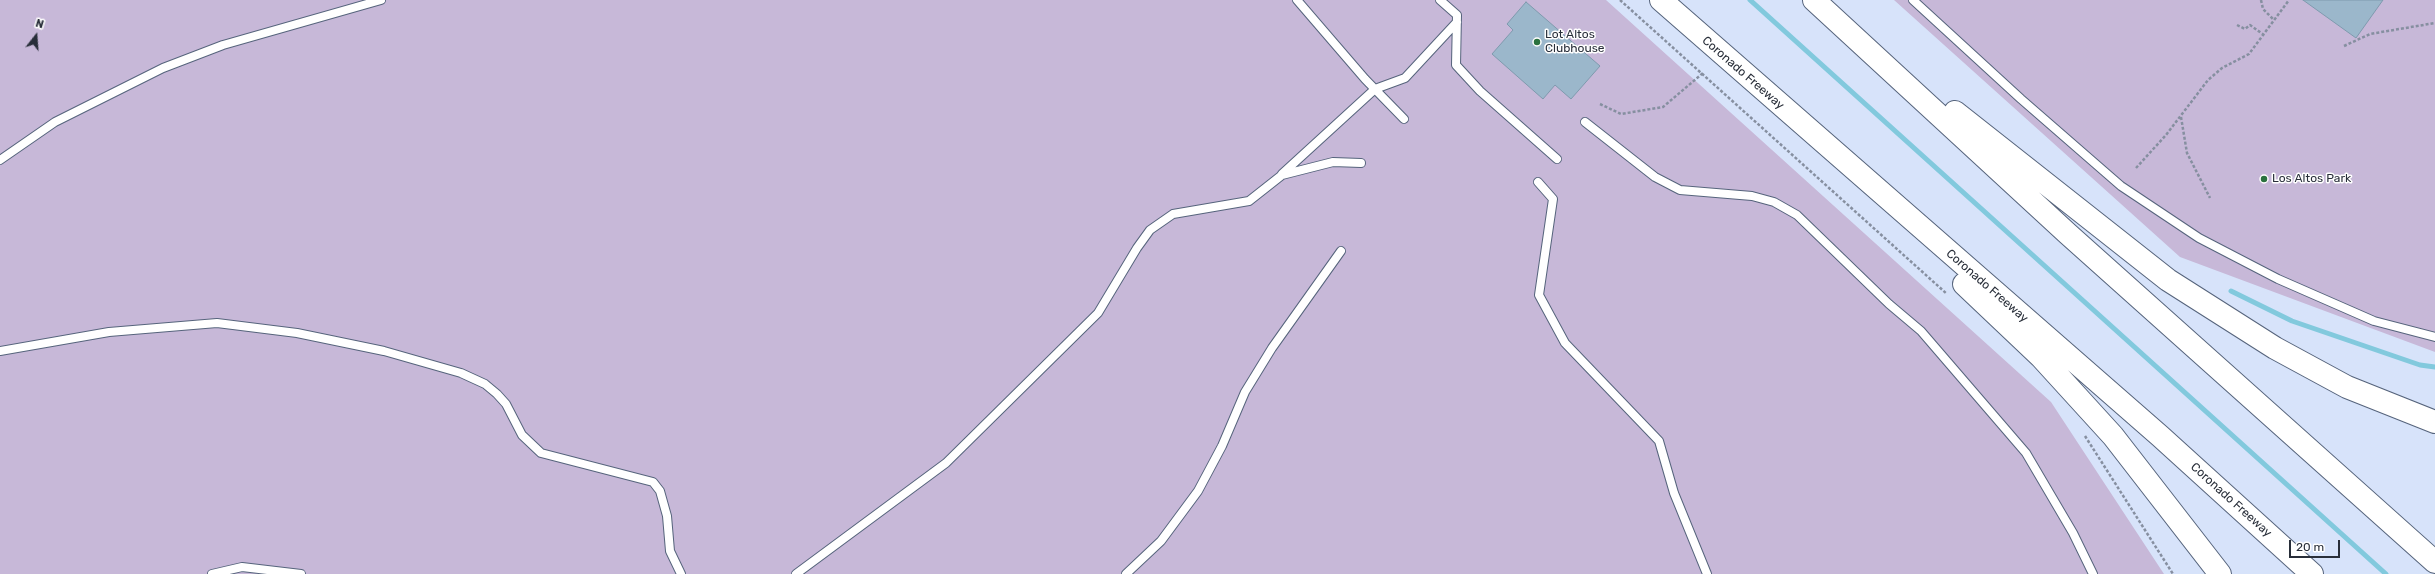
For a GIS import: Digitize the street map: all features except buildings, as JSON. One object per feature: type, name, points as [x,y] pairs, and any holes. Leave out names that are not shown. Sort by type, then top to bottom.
[{"type":"highway","name":"Coronado Freeway","points":[[1661,0],[1738,70],[2160,436],[2312,574]]},
{"type":"highway","points":[[1819,4],[2168,280],[2275,348],[2341,383],[2435,422]]},
{"type":"highway","points":[[1819,4],[2068,234],[2435,562]]},
{"type":"highway","points":[[1738,70],[2040,357],[2113,436],[2220,574]]},
{"type":"lane","points":[[0,160],[55,122],[163,68],[223,45],[381,0]]},
{"type":"lane","points":[[1297,0],[1375,89],[1404,119]]},
{"type":"lane","points":[[1440,0],[1457,15],[1458,40],[1455,49],[1456,65],[1480,90],[1557,158]]},
{"type":"lane","points":[[1913,0],[2021,99],[2120,186],[2199,238],[2278,279],[2374,321],[2435,337]]},
{"type":"lane","points":[[796,574],[946,463],[1098,313],[1137,248],[1150,230],[1173,214],[1249,201],[1282,175],[1375,89],[1405,78],[1457,22]]},
{"type":"lane","points":[[1585,122],[1655,177],[1680,190],[1752,196],[1774,202],[1797,215],[1889,304],[1921,331],[2026,453],[2073,532],[2093,574]]},
{"type":"lane","points":[[1282,175],[1332,162],[1361,163]]},
{"type":"lane","points":[[1538,182],[1553,199],[1539,295],[1565,343],[1659,441],[1674,493],[1707,574]]},
{"type":"lane","points":[[1126,574],[1161,541],[1198,490],[1222,446],[1245,392],[1272,348],[1341,250]]},
{"type":"lane","points":[[0,351],[109,332],[217,323],[297,333],[384,351],[461,373],[485,384],[497,394],[506,404],[522,435],[541,453],[653,482],[660,491],[667,516],[670,551],[681,574]]},
{"type":"lane","points":[[212,574],[242,567],[300,574]]},
{"type":"path","points":[[1620,0],[1703,73],[1952,300]]},
{"type":"path","points":[[2261,0],[2263,9],[2274,20]]},
{"type":"path","points":[[2136,168],[2208,80],[2222,68],[2249,54],[2289,0]]},
{"type":"path","points":[[2237,24],[2245,29],[2250,25],[2264,35]]},
{"type":"path","points":[[2344,46],[2370,34],[2435,24]]},
{"type":"path","points":[[1600,104],[1621,114],[1663,107],[1703,73]]},
{"type":"path","points":[[2180,116],[2187,153],[2210,198]]},
{"type":"path","points":[[2084,435],[2173,574]]},
{"type":"shaded area","points":[[0,0],[1606,0],[2051,402],[2164,574],[0,574]]},
{"type":"shaded area","name":"Los Altos Park","points":[[1894,0],[2435,0],[2435,352],[2180,257]]},
{"type":"waterway","points":[[1750,0],[2386,574]]},
{"type":"waterway","points":[[2231,291],[2292,321],[2420,365],[2435,367]]},
{"type":"place","name":"Lot Altos Clubhouse","points":[[1537,42]]},
{"type":"place","name":"Los Altos Park","points":[[2264,179]]}]
